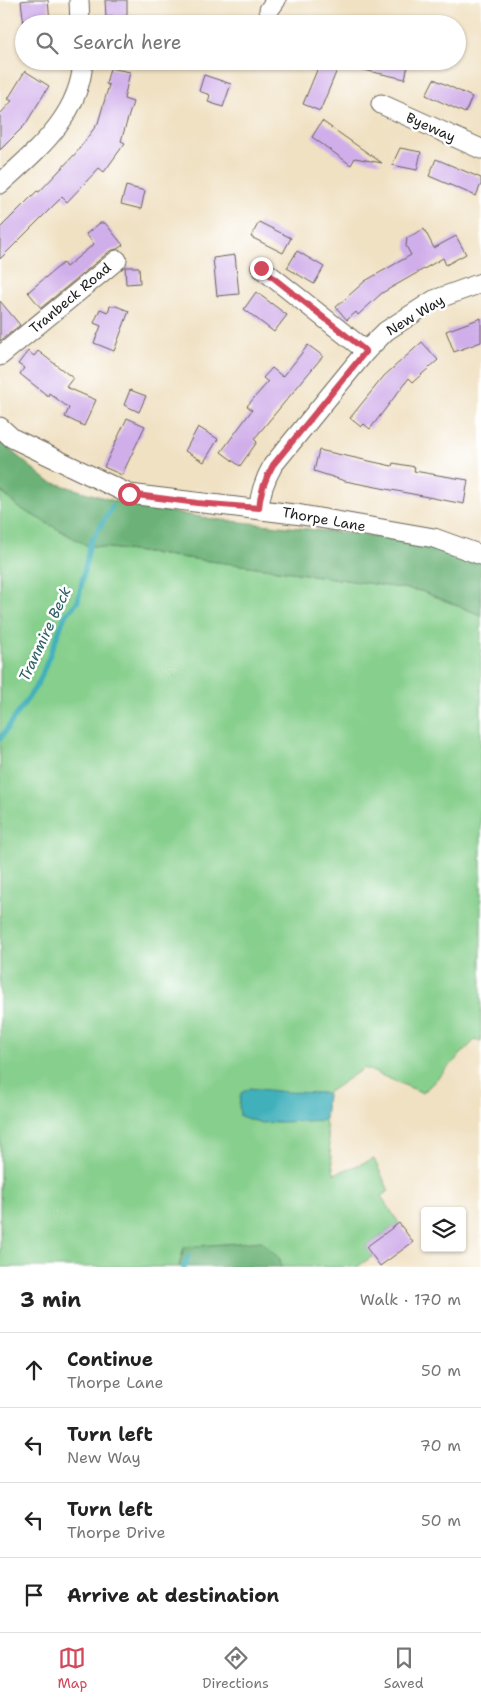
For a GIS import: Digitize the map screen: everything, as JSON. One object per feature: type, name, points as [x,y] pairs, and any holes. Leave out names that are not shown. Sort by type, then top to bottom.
[{"type":"street","points":[[79,0],[80,15]]},
{"type":"street","points":[[0,184],[55,131],[68,112],[78,88],[81,70]]},
{"type":"street","name":"Byeway","points":[[381,104],[481,149]]},
{"type":"street","name":"Tranbeck Road","points":[[0,356],[117,260]]},
{"type":"street","points":[[261,268],[366,351]]},
{"type":"street","name":"New Way","points":[[259,508],[262,488],[273,465],[366,351],[386,331],[434,300],[481,283]]},
{"type":"street","name":"Thorpe Lane","points":[[0,427],[12,438],[129,494],[197,503],[259,508],[434,538],[481,555]]},
{"type":"green space","points":[[0,442],[48,481],[128,505],[213,519],[422,541],[481,561],[481,615],[421,591],[86,545],[18,507],[0,490]]},
{"type":"green space","points":[[0,491],[18,507],[87,545],[421,591],[481,615],[481,1041],[475,1040],[423,1093],[364,1068],[327,1093],[325,1120],[334,1174],[374,1159],[389,1191],[381,1196],[399,1223],[366,1247],[373,1256],[357,1267],[281,1267],[280,1259],[184,1247],[179,1267],[0,1267]]},
{"type":"green space","points":[[262,1241],[280,1259],[281,1267],[179,1267],[184,1247]]},
{"type":"water","points":[[250,1088],[286,1092],[327,1093],[325,1120],[261,1123],[240,1116],[241,1093]]},
{"type":"building","points":[[48,0],[49,15],[23,15],[21,1]]},
{"type":"building","points":[[105,0],[127,0],[127,15],[106,15]]},
{"type":"building","points":[[110,70],[130,72],[124,99],[133,102],[121,141],[125,143],[104,172],[99,168],[67,202],[62,197],[0,259],[0,228],[37,191],[39,192],[76,153],[98,123],[109,85],[106,84]]},
{"type":"building","points":[[317,70],[337,70],[320,111],[303,104]]},
{"type":"building","points":[[364,70],[407,70],[405,79]]},
{"type":"building","points":[[25,71],[49,86],[25,125],[0,150],[0,114],[12,101],[8,99]]},
{"type":"building","points":[[204,75],[231,84],[223,107],[208,102],[210,95],[199,91]]},
{"type":"building","points":[[434,79],[472,97],[465,113],[426,95]]},
{"type":"building","points":[[322,121],[382,163],[355,158],[351,165],[312,137]]},
{"type":"building","points":[[400,148],[421,152],[417,170],[392,165]]},
{"type":"building","points":[[436,159],[481,178],[481,184],[476,196],[429,176]]},
{"type":"building","points":[[126,186],[145,191],[141,209],[121,204]]},
{"type":"building","points":[[259,222],[291,238],[283,253],[251,237]]},
{"type":"building","points":[[100,223],[105,223],[123,245],[110,251],[41,308],[28,292],[63,263],[66,267],[94,244],[86,234]]},
{"type":"building","points":[[424,229],[434,248],[456,236],[466,254],[446,265],[443,258],[382,293],[358,315],[356,312],[347,320],[336,307],[365,281],[411,255],[406,246],[407,238]]},
{"type":"building","points":[[297,251],[324,267],[314,284],[287,268]]},
{"type":"building","points":[[235,255],[239,294],[217,296],[213,258]]},
{"type":"building","points":[[125,267],[139,267],[140,283],[126,284]]},
{"type":"building","points":[[256,292],[287,315],[274,332],[244,309]]},
{"type":"building","points":[[0,301],[20,325],[0,341]]},
{"type":"building","points":[[110,306],[116,306],[129,311],[114,351],[94,343],[101,326],[94,323],[100,309],[108,312]]},
{"type":"building","points":[[481,318],[481,342],[454,352],[446,331]]},
{"type":"building","points":[[422,342],[438,360],[413,382],[409,378],[370,429],[364,424],[361,427],[350,418],[384,376]]},
{"type":"building","points":[[308,345],[323,356],[254,439],[257,442],[240,466],[221,452],[252,410],[247,406],[268,382],[263,378],[272,368],[283,377]]},
{"type":"building","points":[[28,351],[34,356],[38,351],[73,378],[66,387],[96,400],[84,426],[65,417],[69,408],[49,393],[48,396],[20,374],[24,368],[18,364]]},
{"type":"building","points":[[130,390],[146,396],[139,412],[124,405]]},
{"type":"building","points":[[127,418],[145,426],[122,475],[104,467]]},
{"type":"building","points":[[198,427],[218,439],[204,462],[185,451]]},
{"type":"building","points":[[319,450],[392,466],[393,463],[415,467],[414,471],[468,480],[464,504],[345,481],[314,471]]},
{"type":"building","points":[[399,1223],[413,1242],[380,1266],[366,1247]]},
{"type":"waterway","name":"Tranmire Beck","points":[[0,739],[39,682],[65,616],[78,601],[90,543],[112,507]]},
{"type":"waterway","points":[[184,1267],[188,1257]]},
{"type":"route","points":[[129,494],[197,503],[259,508],[262,488],[273,465],[366,351],[261,268]]}]
